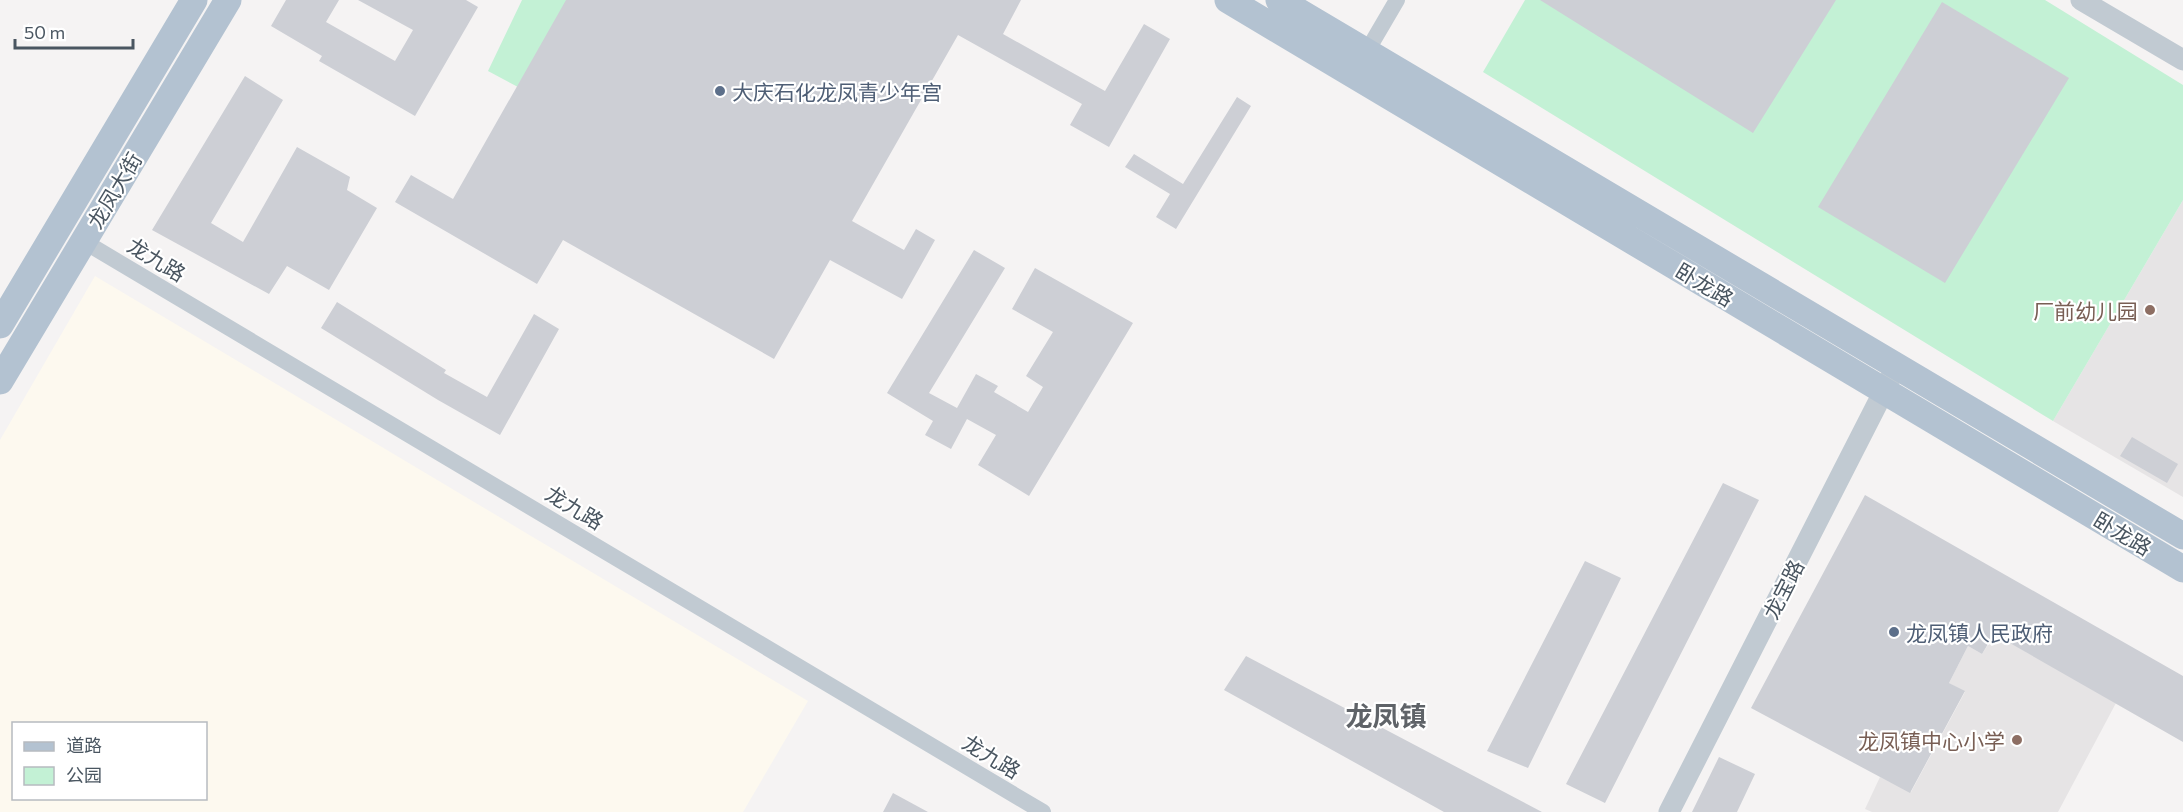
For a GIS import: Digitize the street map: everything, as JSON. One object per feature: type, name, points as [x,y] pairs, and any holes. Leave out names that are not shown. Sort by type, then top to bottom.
[{"type":"main road","name":"龙凤大街","points":[[0,325],[194,0]]},
{"type":"main road","name":"龙凤大街","points":[[0,381],[228,0]]},
{"type":"main road","name":"卧龙路","points":[[1228,0],[1360,64],[1897,366],[2183,536]]},
{"type":"main road","name":"卧龙路","points":[[1279,0],[1360,64],[1885,391],[2183,569]]},
{"type":"street","points":[[1360,64],[1397,0]]},
{"type":"street","points":[[2081,0],[2183,60]]},
{"type":"street","name":"龙九路","points":[[83,241],[1043,812]]},
{"type":"street","name":"龙宝路","points":[[1669,812],[1897,366]]},
{"type":"shaded area","name":"厂前幼儿园","points":[[2183,200],[2183,497],[2053,421]]},
{"type":"shaded area","points":[[95,276],[808,701],[743,812],[0,812],[0,440]]},
{"type":"shaded area","name":"龙凤镇中心小学","points":[[1995,634],[2116,703],[2058,812],[1872,812],[1865,809],[1880,777],[1911,792],[1965,692],[1949,683],[1968,646],[1982,654]]},
{"type":"green space","points":[[522,0],[589,0],[535,96],[488,71]]},
{"type":"green space","points":[[1525,0],[2045,0],[2183,85],[2183,200],[2053,421],[1483,72]]},
{"type":"building","points":[[286,0],[339,0],[326,22],[395,61],[413,30],[358,0],[466,0],[478,7],[415,116],[319,61],[322,56],[271,26]]},
{"type":"building","name":"大庆石化龙凤青少年宫","points":[[566,0],[1021,0],[1003,34],[1105,91],[1144,24],[1170,39],[1109,147],[1070,125],[1082,104],[958,35],[852,221],[904,250],[916,229],[935,240],[902,299],[830,260],[774,359],[563,240],[537,284],[395,202],[411,175],[453,199]]},
{"type":"building","points":[[1540,0],[1836,0],[1753,133]]},
{"type":"building","points":[[1942,2],[2069,78],[1945,283],[1818,207]]},
{"type":"building","points":[[245,76],[283,100],[211,223],[243,242],[297,147],[350,177],[347,190],[377,208],[329,290],[287,266],[269,294],[152,230]]},
{"type":"building","points":[[1237,97],[1251,106],[1176,229],[1156,217],[1170,194],[1125,167],[1134,154],[1183,184]]},
{"type":"building","points":[[974,250],[1005,268],[929,393],[957,408],[976,374],[998,386],[994,392],[1028,412],[1043,387],[1026,376],[1053,332],[1012,309],[1035,268],[1133,323],[1029,496],[978,465],[996,435],[967,419],[951,449],[925,435],[933,421],[887,393]]},
{"type":"building","points":[[337,302],[446,370],[444,373],[487,397],[534,314],[559,329],[500,435],[321,328]]},
{"type":"building","points":[[2132,437],[2178,464],[2167,483],[2120,456]]},
{"type":"building","points":[[1723,483],[1759,500],[1605,803],[1566,784]]},
{"type":"building","name":"龙凤镇人民政府","points":[[1865,495],[2183,676],[2183,742],[1994,634],[1982,654],[1968,646],[1949,683],[1965,691],[1910,793],[1751,708]]},
{"type":"building","points":[[1585,561],[1621,578],[1528,768],[1487,751]]},
{"type":"building","points":[[1246,656],[1542,812],[1444,812],[1224,690]]},
{"type":"building","points":[[1719,757],[1755,774],[1737,812],[1692,812]]},
{"type":"building","points":[[893,793],[928,812],[883,812]]},
{"type":"place","name":"大庆石化龙凤青少年宫","points":[[720,91]]},
{"type":"place","name":"厂前幼儿园","points":[[2150,310]]},
{"type":"place","name":"龙凤镇人民政府","points":[[1894,632]]},
{"type":"place","name":"龙凤镇中心小学","points":[[2017,740]]},
{"type":"district","name":"龙凤镇","points":[[1386,715]]}]
